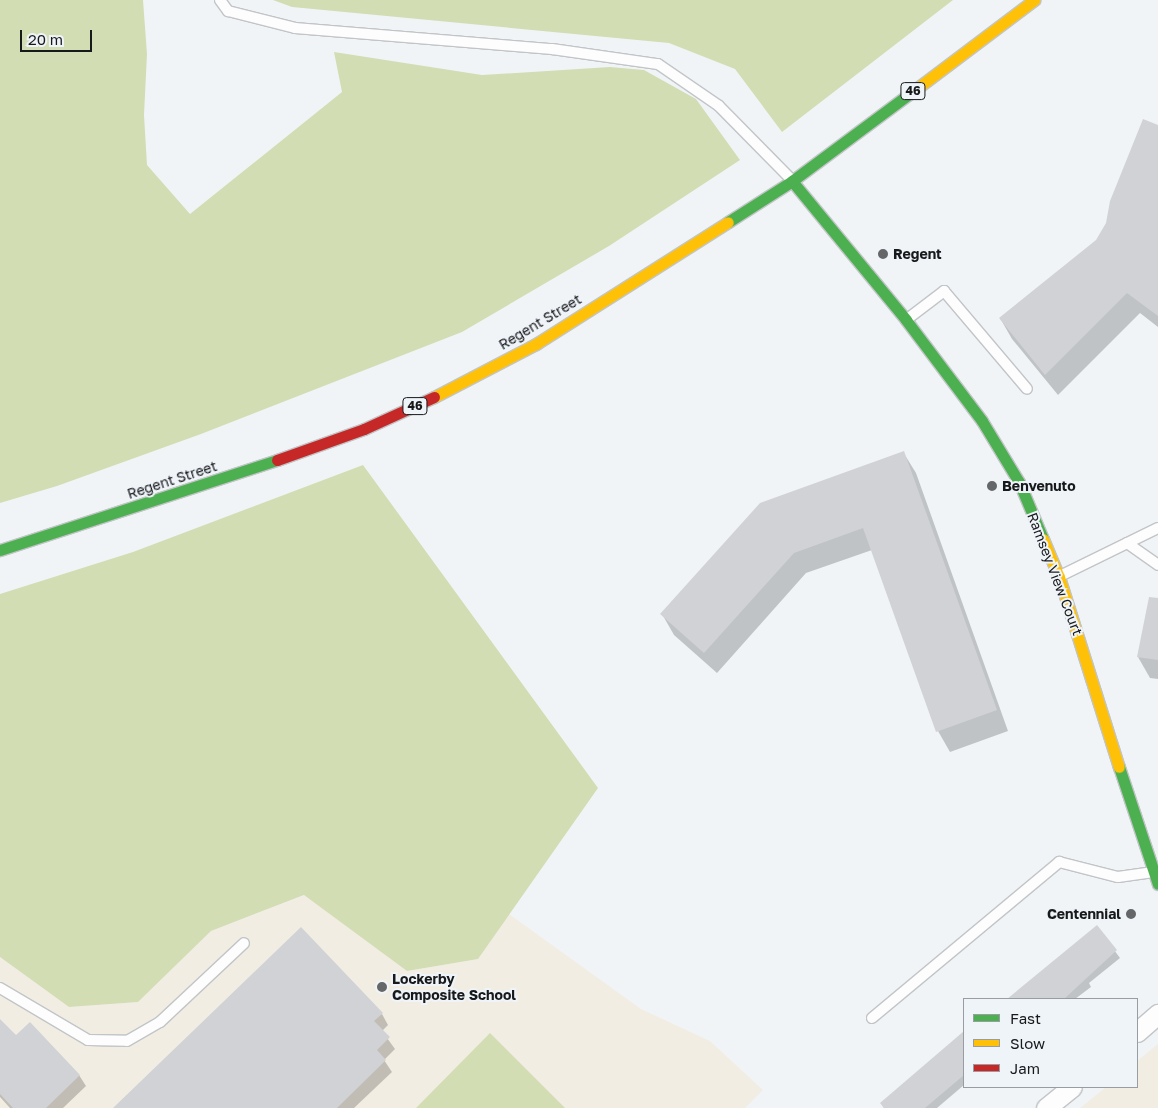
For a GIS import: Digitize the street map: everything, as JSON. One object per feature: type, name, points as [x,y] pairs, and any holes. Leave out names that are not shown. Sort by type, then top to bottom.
[{"type":"main road","name":"Regent Street","points":[[0,550],[199,488],[309,449],[364,429],[456,387],[536,344],[792,181],[1034,0]]},
{"type":"main road","name":"Ramsey View Court","points":[[792,181],[906,320],[982,422],[1019,482],[1059,576],[1144,848],[1158,884]]},
{"type":"street","points":[[1138,1031],[1158,1014]]},
{"type":"street","points":[[1046,1108],[1071,1088]]},
{"type":"lane","points":[[220,0],[228,11],[295,28],[552,49],[658,64],[719,106],[792,181]]},
{"type":"lane","points":[[906,320],[944,291],[1027,389]]},
{"type":"lane","points":[[1059,576],[1158,528]]},
{"type":"lane","points":[[1127,543],[1158,565]]},
{"type":"lane","points":[[1144,848],[1158,837]]},
{"type":"lane","points":[[872,1018],[1059,862],[1118,878],[1153,872]]},
{"type":"lane","points":[[0,988],[88,1040],[126,1041],[160,1022],[244,943]]},
{"type":"shaded area","name":"Lockerby Composite School","points":[[305,895],[407,971],[478,959],[509,914],[641,1009],[710,1041],[763,1090],[745,1108],[0,1108],[0,957],[69,1007],[138,1002],[211,931]]},
{"type":"shaded area","points":[[1158,1044],[1158,1108],[1080,1108],[1105,1088],[1138,1088],[1138,1060]]},
{"type":"green space","points":[[0,0],[143,0],[147,54],[144,115],[147,165],[190,214],[342,92],[334,52],[482,75],[610,67],[644,70],[696,99],[740,160],[609,246],[462,332],[201,434],[57,486],[0,503]]},
{"type":"green space","points":[[273,0],[953,0],[782,132],[735,69],[669,43],[292,7]]},
{"type":"green space","points":[[363,465],[598,788],[478,959],[407,971],[304,895],[211,931],[138,1002],[69,1007],[0,957],[0,594],[133,552]]},
{"type":"green space","points":[[490,1033],[565,1108],[416,1108]]},
{"type":"building","points":[[1143,119],[1158,125],[1158,316],[1127,293],[1045,375],[999,318],[1096,240],[1106,223],[1110,201]]},
{"type":"building","points":[[904,451],[997,710],[936,732],[863,528],[794,553],[704,653],[660,614],[760,503]]},
{"type":"building","points":[[1149,597],[1158,598],[1158,660],[1137,657]]},
{"type":"building","points":[[1097,925],[1117,950],[1065,998],[1008,998]]},
{"type":"building","points":[[301,927],[383,1013],[374,1021],[390,1037],[377,1050],[386,1060],[337,1108],[113,1108]]},
{"type":"building","points":[[0,1019],[16,1035],[30,1022],[80,1075],[46,1108],[13,1108],[0,1094]]},
{"type":"building","points":[[963,1032],[963,1076],[925,1108],[884,1108],[880,1103]]},
{"type":"traffic: fast","points":[[728,222],[792,181],[916,89]]},
{"type":"traffic: fast","points":[[792,181],[906,320],[982,421],[1019,482],[1043,539]]},
{"type":"traffic: fast","points":[[0,550],[277,460]]},
{"type":"traffic: fast","points":[[1119,767],[1158,884]]},
{"type":"traffic: slow","points":[[916,89],[1034,0]]},
{"type":"traffic: slow","points":[[434,397],[536,344],[728,222]]},
{"type":"traffic: slow","points":[[1043,539],[1059,577],[1119,767]]},
{"type":"traffic: jam","points":[[277,460],[364,429],[434,397]]},
{"type":"place","name":"Regent","points":[[883,254]]},
{"type":"place","name":"Benvenuto","points":[[992,486]]},
{"type":"place","name":"Centennial","points":[[1131,914]]},
{"type":"place","name":"Lockerby Composite School","points":[[382,987]]}]
